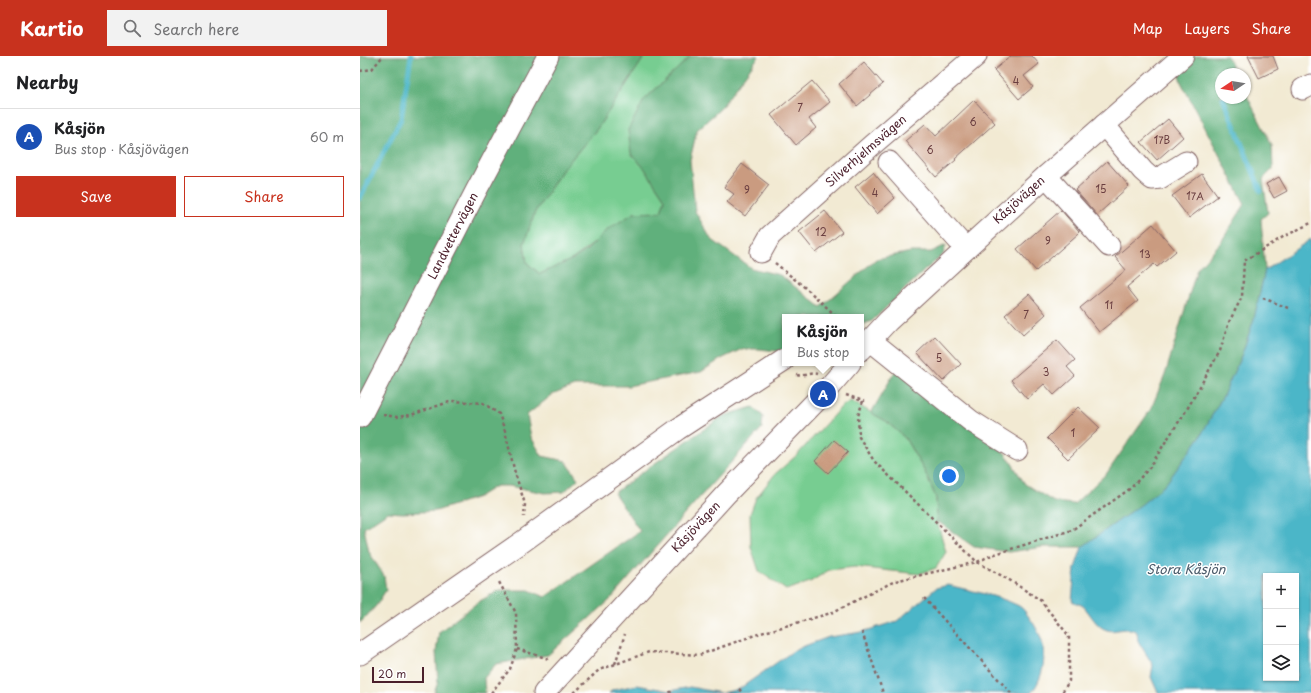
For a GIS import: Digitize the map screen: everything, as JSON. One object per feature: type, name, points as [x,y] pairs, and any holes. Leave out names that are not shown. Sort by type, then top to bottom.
[{"type":"street","name":"Landvettervägen","points":[[360,417],[548,56]]},
{"type":"street","name":"Silverhjelmsvägen","points":[[761,252],[770,236],[872,145],[976,56]]},
{"type":"street","name":"Kåsjövägen","points":[[865,345],[966,249],[1179,57]]},
{"type":"street","points":[[1104,125],[1143,171],[1152,179],[1160,178],[1186,162]]},
{"type":"street","points":[[889,162],[966,249]]},
{"type":"street","points":[[1046,176],[1109,246]]},
{"type":"street","points":[[865,345],[970,420],[1017,450]]},
{"type":"street","name":"Kåsjövägen","points":[[544,693],[726,494],[823,394],[847,366]]},
{"type":"street","points":[[360,654],[522,542],[678,429],[789,367]]},
{"type":"path","points":[[360,71],[372,69],[383,56]]},
{"type":"path","points":[[574,693],[599,670],[649,652],[699,655],[761,633],[831,613],[895,581],[977,562],[992,555],[1072,530],[1131,488],[1150,467],[1186,411],[1220,351],[1229,322],[1242,297],[1244,261],[1283,237],[1311,223]]},
{"type":"path","points":[[761,252],[810,291],[833,314]]},
{"type":"path","points":[[1263,298],[1288,308]]},
{"type":"path","points":[[789,367],[799,376],[812,372],[826,376],[842,393],[854,399],[863,401],[858,416],[859,437],[874,460],[977,562],[1011,581],[1040,600],[1069,636],[1069,681],[1062,693]]},
{"type":"path","points":[[383,415],[397,417],[411,415],[452,401],[483,403],[499,414],[525,504],[522,542]]},
{"type":"path","points":[[491,693],[510,669],[517,649],[516,613],[499,582],[502,576]]},
{"type":"path","points":[[924,598],[1011,693]]},
{"type":"path","points":[[862,632],[883,693]]},
{"type":"path","points":[[517,649],[568,666]]},
{"type":"path","points":[[739,689],[743,693]]},
{"type":"green space","points":[[360,56],[645,56],[597,129],[563,169],[535,212],[524,244],[527,263],[540,274],[573,259],[587,250],[608,229],[634,213],[661,212],[665,199],[645,169],[631,153],[628,130],[644,100],[691,56],[759,56],[720,109],[697,130],[690,160],[695,211],[711,239],[751,268],[780,275],[821,307],[876,259],[911,252],[931,252],[946,245],[943,255],[926,269],[872,321],[864,324],[864,314],[782,314],[782,352],[742,349],[721,359],[701,372],[628,386],[574,386],[552,395],[527,415],[531,437],[542,456],[566,461],[578,479],[564,492],[545,493],[509,486],[496,486],[478,497],[436,511],[403,513],[388,512],[364,528],[369,552],[384,576],[386,590],[376,606],[360,623]]},
{"type":"green space","points":[[645,56],[691,56],[644,100],[631,153],[645,169],[665,199],[661,212],[634,213],[573,259],[540,274],[527,263],[524,244],[535,212],[563,169],[597,129]]},
{"type":"green space","points":[[1194,56],[1227,56],[1233,68],[1215,68],[1215,104],[1251,104],[1272,145],[1273,169],[1263,179],[1268,213],[1261,219],[1265,270],[1254,319],[1242,354],[1223,396],[1200,437],[1165,485],[1142,504],[1082,547],[1043,547],[1009,552],[974,547],[937,521],[936,498],[925,472],[905,438],[886,421],[871,413],[897,368],[1006,454],[1025,484],[1054,502],[1074,504],[1107,473],[1151,409],[1165,375],[1197,269],[1221,242],[1245,204],[1181,82],[1178,71]]},
{"type":"green space","points":[[851,401],[886,421],[905,438],[925,472],[936,498],[937,521],[946,552],[936,568],[919,574],[855,567],[829,570],[810,582],[786,590],[759,571],[751,547],[750,514],[756,498],[775,474],[797,455],[842,406]]},
{"type":"green space","points":[[753,407],[763,416],[762,428],[610,600],[548,655],[496,664],[484,678],[485,693],[434,693],[438,682],[436,652],[439,632],[478,602],[500,590],[529,590],[545,597],[640,531],[614,493],[723,416]]},
{"type":"water","name":"Stora Kåsjön","points":[[1311,239],[1311,693],[1158,693],[1151,677],[1153,665],[1138,641],[1137,632],[1129,629],[1114,631],[1107,630],[1097,623],[1083,606],[1072,601],[1075,568],[1082,547],[1142,504],[1165,485],[1200,437],[1223,396],[1242,354],[1254,319],[1265,270]]},
{"type":"water","points":[[948,585],[1011,602],[1026,612],[1040,635],[1044,653],[1042,672],[1035,689],[1031,693],[722,693],[739,689],[796,649],[829,637],[862,632],[897,621],[936,588]]},
{"type":"water","points":[[637,685],[670,691],[690,687],[721,693],[609,693],[613,690]]},
{"type":"building","points":[[1011,56],[1032,56],[1039,64],[1024,76],[1033,87],[1019,99],[994,70]]},
{"type":"building","points":[[1248,56],[1273,56],[1278,69],[1259,78]]},
{"type":"building","points":[[864,62],[883,84],[857,106],[839,84]]},
{"type":"building","points":[[812,81],[830,102],[809,119],[816,128],[796,145],[771,115]]},
{"type":"building","points":[[974,100],[995,123],[936,177],[905,141],[925,124],[936,136]]},
{"type":"building","points":[[1168,119],[1183,137],[1157,160],[1141,142]]},
{"type":"building","points":[[1107,161],[1129,186],[1097,215],[1075,190]]},
{"type":"building","points":[[742,164],[769,185],[745,216],[727,202],[734,194],[724,187]]},
{"type":"building","points":[[873,172],[895,198],[877,214],[855,187]]},
{"type":"building","points":[[1202,174],[1218,196],[1189,218],[1172,196]]},
{"type":"building","points":[[1279,177],[1287,191],[1274,198],[1266,184]]},
{"type":"building","points":[[1061,210],[1079,231],[1079,233],[1036,271],[1017,249]]},
{"type":"building","points":[[825,211],[842,232],[816,253],[799,232]]},
{"type":"building","points":[[1153,224],[1176,251],[1157,267],[1154,264],[1127,287],[1138,301],[1099,332],[1080,308],[1126,270],[1115,257]]},
{"type":"building","points":[[1029,294],[1046,314],[1023,335],[1005,315]]},
{"type":"building","points":[[935,336],[961,364],[943,381],[917,353]]},
{"type":"building","points":[[1057,340],[1075,360],[1067,367],[1075,376],[1054,395],[1044,384],[1027,399],[1011,380]]},
{"type":"building","points":[[1078,407],[1100,428],[1068,459],[1047,438]]},
{"type":"building","points":[[834,440],[848,452],[828,473],[815,461]]},
{"type":"waterway","points":[[360,198],[401,119],[411,56]]},
{"type":"waterway","points":[[1225,104],[1261,191]]},
{"type":"place","name":"Kåsjön","points":[[823,394]]}]
